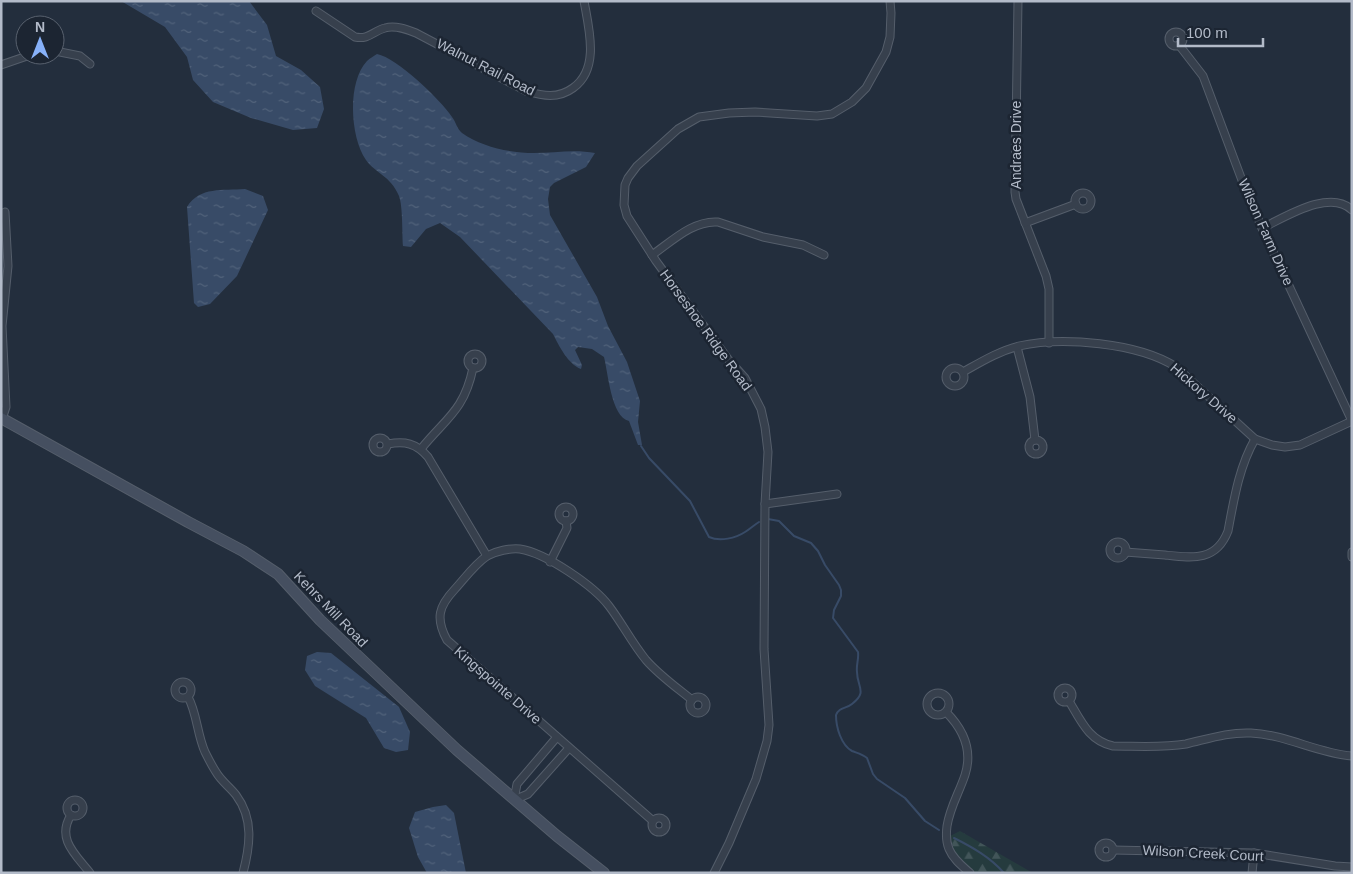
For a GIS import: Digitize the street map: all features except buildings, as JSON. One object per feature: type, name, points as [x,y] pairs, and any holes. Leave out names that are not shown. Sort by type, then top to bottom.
[{"type":"main road","name":"Kehrs Mill Road","points":[[2,419],[243,551],[278,574],[320,620],[390,688],[514,800],[604,873]]},
{"type":"street","name":"Walnut Rail Road","points":[[316,11],[355,37],[362,39],[385,28],[402,28],[416,33],[526,91],[544,96],[556,96],[577,86],[588,71],[590,43],[584,1]]},
{"type":"street","name":"Horseshoe Ridge Road","points":[[714,873],[753,786],[768,741],[769,725],[764,649],[765,504],[768,452],[765,427],[761,409],[745,378],[728,359],[652,255],[628,216],[624,205],[625,185],[637,166],[678,129],[698,117],[755,112],[817,116],[832,114],[852,102],[866,88],[886,52],[890,37],[890,1]]},
{"type":"street","name":"Andraes Drive","points":[[1018,1],[1015,192],[1046,276],[1049,342]]},
{"type":"street","name":"Wilson Farm Drive","points":[[1180,46],[1203,76],[1262,228],[1352,421]]},
{"type":"street","points":[[65,53],[80,56],[90,64]]},
{"type":"street","points":[[1,65],[15,60]]},
{"type":"street","points":[[1262,228],[1315,204],[1336,202],[1352,210]]},
{"type":"street","points":[[1025,223],[1076,204]]},
{"type":"street","points":[[2,419],[6,407],[2,326],[8,266],[6,212]]},
{"type":"street","points":[[652,255],[692,228],[710,221],[763,237],[803,245],[824,255]]},
{"type":"street","name":"Hickory Drive","points":[[963,372],[996,355],[1017,347],[1049,342],[1095,343],[1122,347],[1167,361],[1256,439],[1279,446],[1300,445],[1352,421]]},
{"type":"street","points":[[1017,347],[1030,397],[1035,440]]},
{"type":"street","points":[[421,449],[461,404],[470,382],[473,368]]},
{"type":"street","points":[[1125,552],[1194,557],[1210,554],[1217,549],[1228,531],[1240,474],[1247,454],[1256,439]]},
{"type":"street","points":[[388,444],[407,442],[421,449],[428,457],[487,556],[509,549],[520,550],[565,570],[596,592],[609,606],[647,662],[692,700]]},
{"type":"street","points":[[765,504],[837,494]]},
{"type":"street","points":[[550,562],[567,528],[566,521]]},
{"type":"street","points":[[1352,552],[1352,557]]},
{"type":"street","name":"Kingspointe Drive","points":[[487,556],[445,600],[440,610],[441,629],[446,640],[653,821]]},
{"type":"street","points":[[188,697],[192,704],[198,732],[205,752],[216,773],[240,802],[247,818],[250,840],[243,873]]},
{"type":"street","points":[[1069,701],[1090,734],[1108,745],[1161,747],[1186,744],[1216,736],[1249,733],[1281,737],[1332,754],[1352,756]]},
{"type":"street","points":[[946,712],[963,734],[967,756],[965,776],[951,806],[946,834],[947,842],[952,854],[970,873]]},
{"type":"street","points":[[514,800],[517,784],[557,737]]},
{"type":"street","points":[[514,800],[528,794],[569,748]]},
{"type":"street","points":[[71,815],[65,826],[67,843],[90,873]]},
{"type":"street","name":"Wilson Creek Court","points":[[1113,850],[1254,853],[1352,867]]},
{"type":"street","points":[[1252,873],[1254,853]]},
{"type":"green space","points":[[960,831],[1031,873],[975,873],[954,851],[950,836]]},
{"type":"water","points":[[121,1],[249,1],[267,25],[276,56],[301,70],[320,87],[324,109],[317,128],[293,130],[251,118],[213,102],[193,80],[187,57],[165,27]]},
{"type":"water","points":[[377,54],[395,63],[418,80],[446,109],[460,131],[478,142],[515,152],[580,151],[595,153],[586,167],[554,183],[550,187],[548,199],[550,215],[597,297],[608,326],[627,362],[640,401],[638,422],[642,445],[638,445],[629,421],[623,418],[614,403],[604,357],[592,349],[578,347],[575,350],[582,365],[581,369],[576,367],[564,354],[553,334],[460,237],[440,223],[426,229],[411,247],[403,246],[402,213],[399,196],[391,183],[366,160],[357,138],[354,124],[353,110],[356,82],[367,61]]},
{"type":"water","points":[[245,189],[263,196],[268,210],[237,276],[210,304],[198,307],[194,303],[187,207],[192,200],[205,193]]},
{"type":"water","points":[[317,652],[331,653],[399,707],[410,732],[408,750],[396,752],[384,748],[366,718],[315,686],[305,670],[307,656]]},
{"type":"water","points":[[446,805],[454,813],[466,873],[427,873],[418,857],[409,828],[415,812]]},
{"type":"waterway","points":[[641,446],[649,458],[690,501],[709,537],[718,539],[733,538],[759,522]]},
{"type":"waterway","points":[[768,519],[779,521],[794,536],[811,543],[818,551],[841,590],[841,596],[834,610],[833,618],[858,652],[857,677],[861,689],[857,700],[839,711],[836,715],[838,730],[842,740],[852,751],[867,758],[877,779],[905,798],[925,821],[939,830]]},
{"type":"waterway","points":[[954,838],[993,862],[1004,873]]}]
